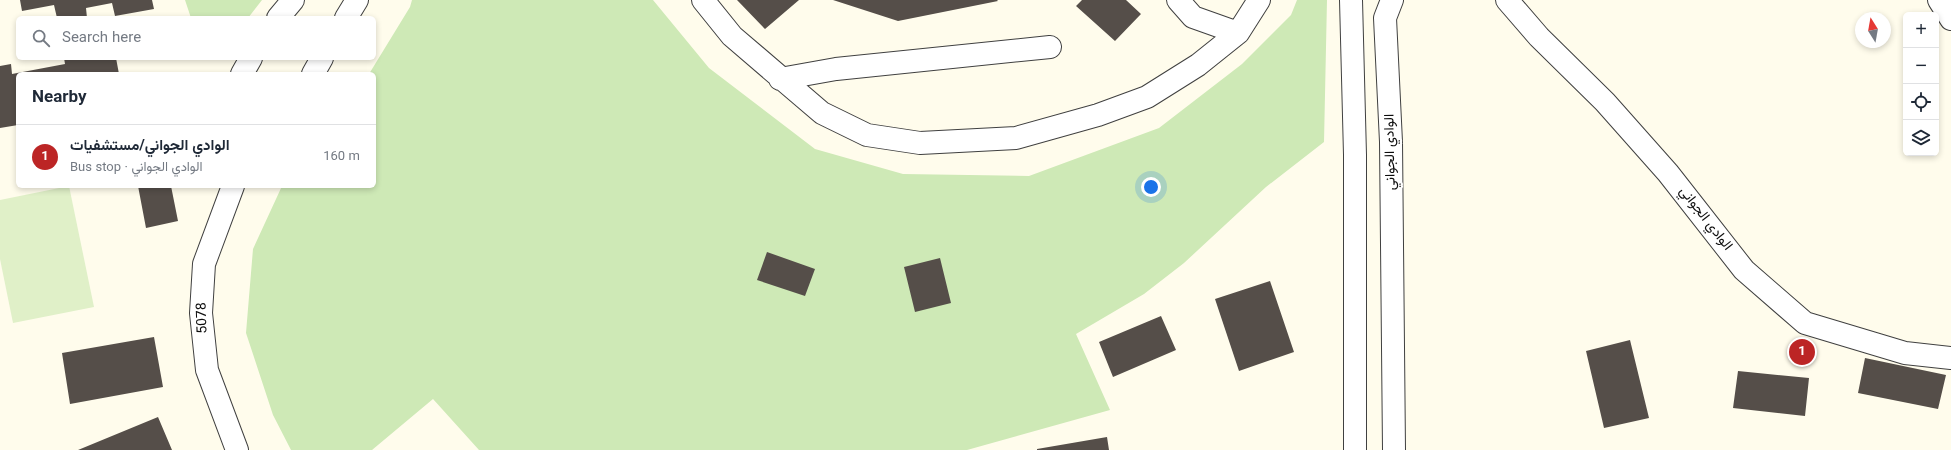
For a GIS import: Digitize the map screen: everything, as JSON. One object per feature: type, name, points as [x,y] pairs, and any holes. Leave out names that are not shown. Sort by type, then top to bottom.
[{"type":"street","points":[[280,16],[293,0]]},
{"type":"street","points":[[347,16],[357,0]]},
{"type":"street","points":[[703,0],[732,36],[780,79],[822,113],[867,135],[920,143],[1016,138],[1098,115],[1147,97],[1198,65],[1238,33],[1259,0]]},
{"type":"street","points":[[1178,0],[1193,17],[1238,33]]},
{"type":"street","points":[[1351,0],[1355,155],[1355,450]]},
{"type":"street","name":"الوادي الجواني","points":[[1392,0],[1385,18],[1391,142],[1394,450]]},
{"type":"street","name":"الوادي الجواني","points":[[1507,0],[1539,37],[1605,102],[1668,173],[1744,270],[1805,323],[1905,353],[1951,358]]},
{"type":"street","points":[[1939,0],[1951,19]]},
{"type":"street","points":[[780,79],[836,70],[1050,47]]},
{"type":"street","points":[[243,72],[250,60]]},
{"type":"street","points":[[314,72],[321,60]]},
{"type":"street","name":"5078","points":[[232,188],[204,264],[201,313],[207,370],[237,450]]},
{"type":"green space","points":[[185,0],[262,0],[250,16],[190,16]]},
{"type":"green space","points":[[412,0],[653,0],[709,68],[815,149],[903,174],[1029,176],[1159,128],[1242,64],[1291,15],[1297,0],[1327,0],[1324,142],[1266,187],[1184,263],[1144,294],[1076,334],[1110,410],[967,450],[479,450],[433,399],[372,450],[291,450],[273,415],[246,333],[253,249],[281,188],[376,188],[376,72],[370,72],[410,7]]},
{"type":"green space","points":[[59,188],[69,188],[94,307],[13,323],[0,259],[0,200]]},
{"type":"building","points":[[20,0],[152,0],[154,9],[115,16],[112,3],[86,8],[87,16],[57,16],[54,5],[22,11]]},
{"type":"building","points":[[737,0],[799,0],[765,29]]},
{"type":"building","points":[[833,0],[997,0],[998,1],[898,21]]},
{"type":"building","points":[[1082,0],[1126,0],[1141,14],[1115,41],[1076,6]]},
{"type":"building","points":[[64,60],[116,60],[119,72],[23,72],[65,64]]},
{"type":"building","points":[[11,64],[12,74],[16,73],[16,125],[0,128],[0,66]]},
{"type":"building","points":[[138,188],[171,188],[178,221],[146,228]]},
{"type":"building","points":[[767,252],[815,269],[805,296],[757,280]]},
{"type":"building","points":[[940,258],[951,303],[915,312],[904,267]]},
{"type":"building","points":[[1270,281],[1294,352],[1239,371],[1215,299]]},
{"type":"building","points":[[1161,316],[1176,350],[1113,377],[1099,342]]},
{"type":"building","points":[[154,337],[163,387],[70,404],[62,353]]},
{"type":"building","points":[[1630,340],[1649,418],[1604,428],[1586,351]]},
{"type":"building","points":[[1865,358],[1946,375],[1938,409],[1858,393]]},
{"type":"building","points":[[1738,371],[1809,378],[1805,416],[1733,408]]},
{"type":"building","points":[[158,417],[172,450],[78,450]]},
{"type":"building","points":[[1107,437],[1109,450],[1037,450],[1037,449]]},
{"type":"place","name":"الوادي الجواني/مستشفيات","points":[[1802,352]]}]
